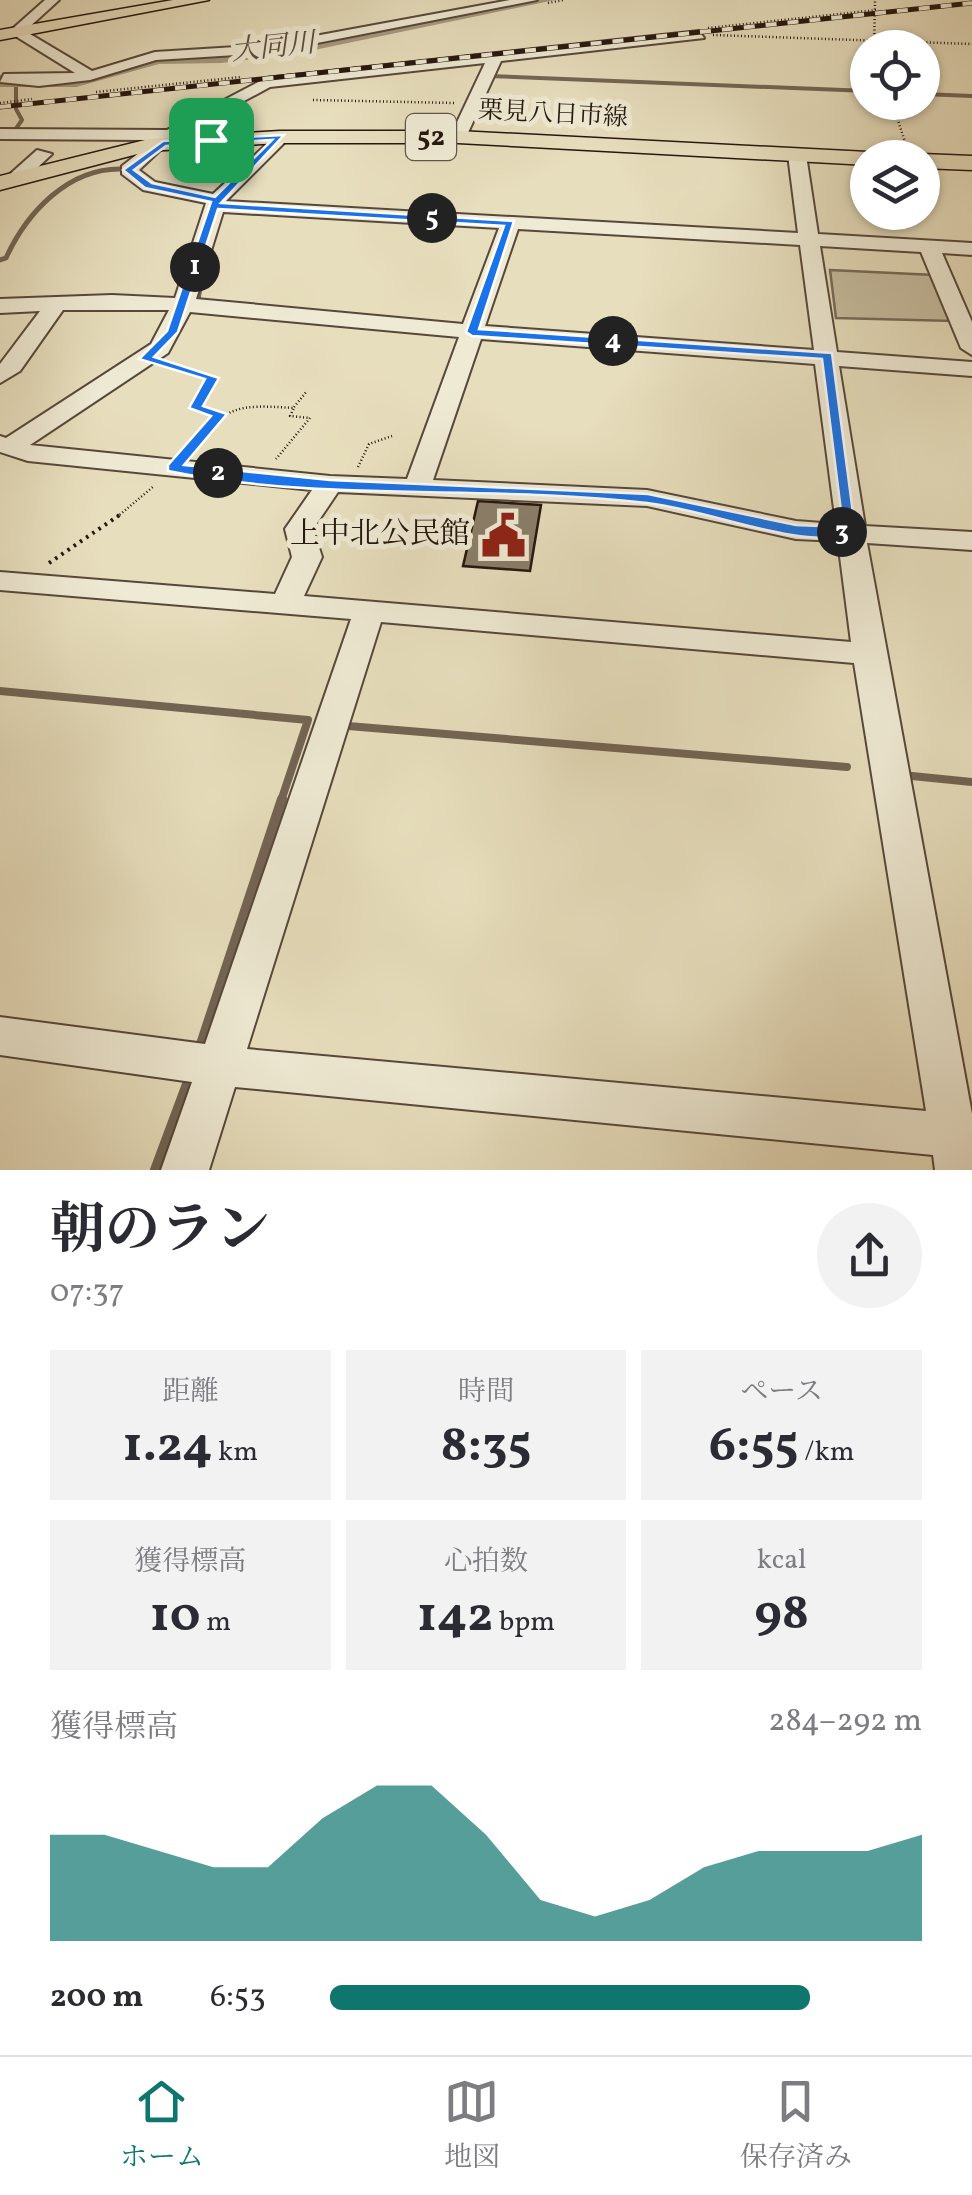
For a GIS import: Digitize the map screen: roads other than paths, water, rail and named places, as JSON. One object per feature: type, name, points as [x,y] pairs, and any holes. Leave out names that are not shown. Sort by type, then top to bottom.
[{"type":"main road","points":[[8,34],[202,0]]},
{"type":"main road","name":"栗見八日市線","points":[[8,181],[161,141],[280,137],[458,138],[850,157]]},
{"type":"main road","points":[[940,160],[972,163]]},
{"type":"street","points":[[53,0],[8,34],[90,76]]},
{"type":"street","points":[[4,78],[90,76],[155,56],[266,49],[531,0]]},
{"type":"street","points":[[698,35],[318,77],[269,78],[161,141],[128,170],[148,186],[216,203],[972,249]]},
{"type":"street","points":[[458,138],[494,58]]},
{"type":"street","points":[[314,100],[318,77]]},
{"type":"street","points":[[0,134],[161,141]]},
{"type":"street","points":[[10,451],[145,359],[172,332],[216,203],[280,137]]},
{"type":"street","points":[[0,148],[70,156],[76,163]]},
{"type":"street","points":[[8,181],[43,154]]},
{"type":"street","points":[[0,1036],[222,1066],[961,1147],[868,654],[797,155]]},
{"type":"street","points":[[417,488],[510,223]]},
{"type":"street","points":[[0,306],[183,305],[472,332],[971,362],[929,247]]},
{"type":"street","points":[[0,376],[12,366],[57,304]]},
{"type":"street","points":[[10,451],[340,485],[648,498],[796,530],[972,541]]},
{"type":"street","points":[[286,603],[307,557],[299,529],[340,485]]},
{"type":"street","points":[[10,582],[868,654]]},
{"type":"street","points":[[185,1170],[222,1066],[330,712],[369,611]]},
{"type":"waterway","name":"大同川","points":[[0,81],[76,81],[158,58],[221,57],[295,48],[546,0]]},
{"type":"waterway","points":[[489,76],[850,90]]},
{"type":"waterway","points":[[15,130],[22,120],[16,109],[16,84]]},
{"type":"waterway","points":[[940,95],[972,96]]},
{"type":"waterway","points":[[0,260],[6,258],[38,209],[68,184],[103,170],[123,169]]},
{"type":"waterway","points":[[198,298],[203,276]]},
{"type":"waterway","points":[[197,301],[198,296]]},
{"type":"waterway","points":[[0,691],[308,720],[281,801]]},
{"type":"waterway","points":[[348,726],[847,767]]},
{"type":"waterway","points":[[902,775],[972,782]]},
{"type":"waterway","points":[[198,1053],[282,799]]},
{"type":"waterway","points":[[155,1170],[190,1076]]},
{"type":"railway","points":[[0,107],[972,3]]},
{"type":"place","name":"上中北公民館","points":[[503,535]]}]
